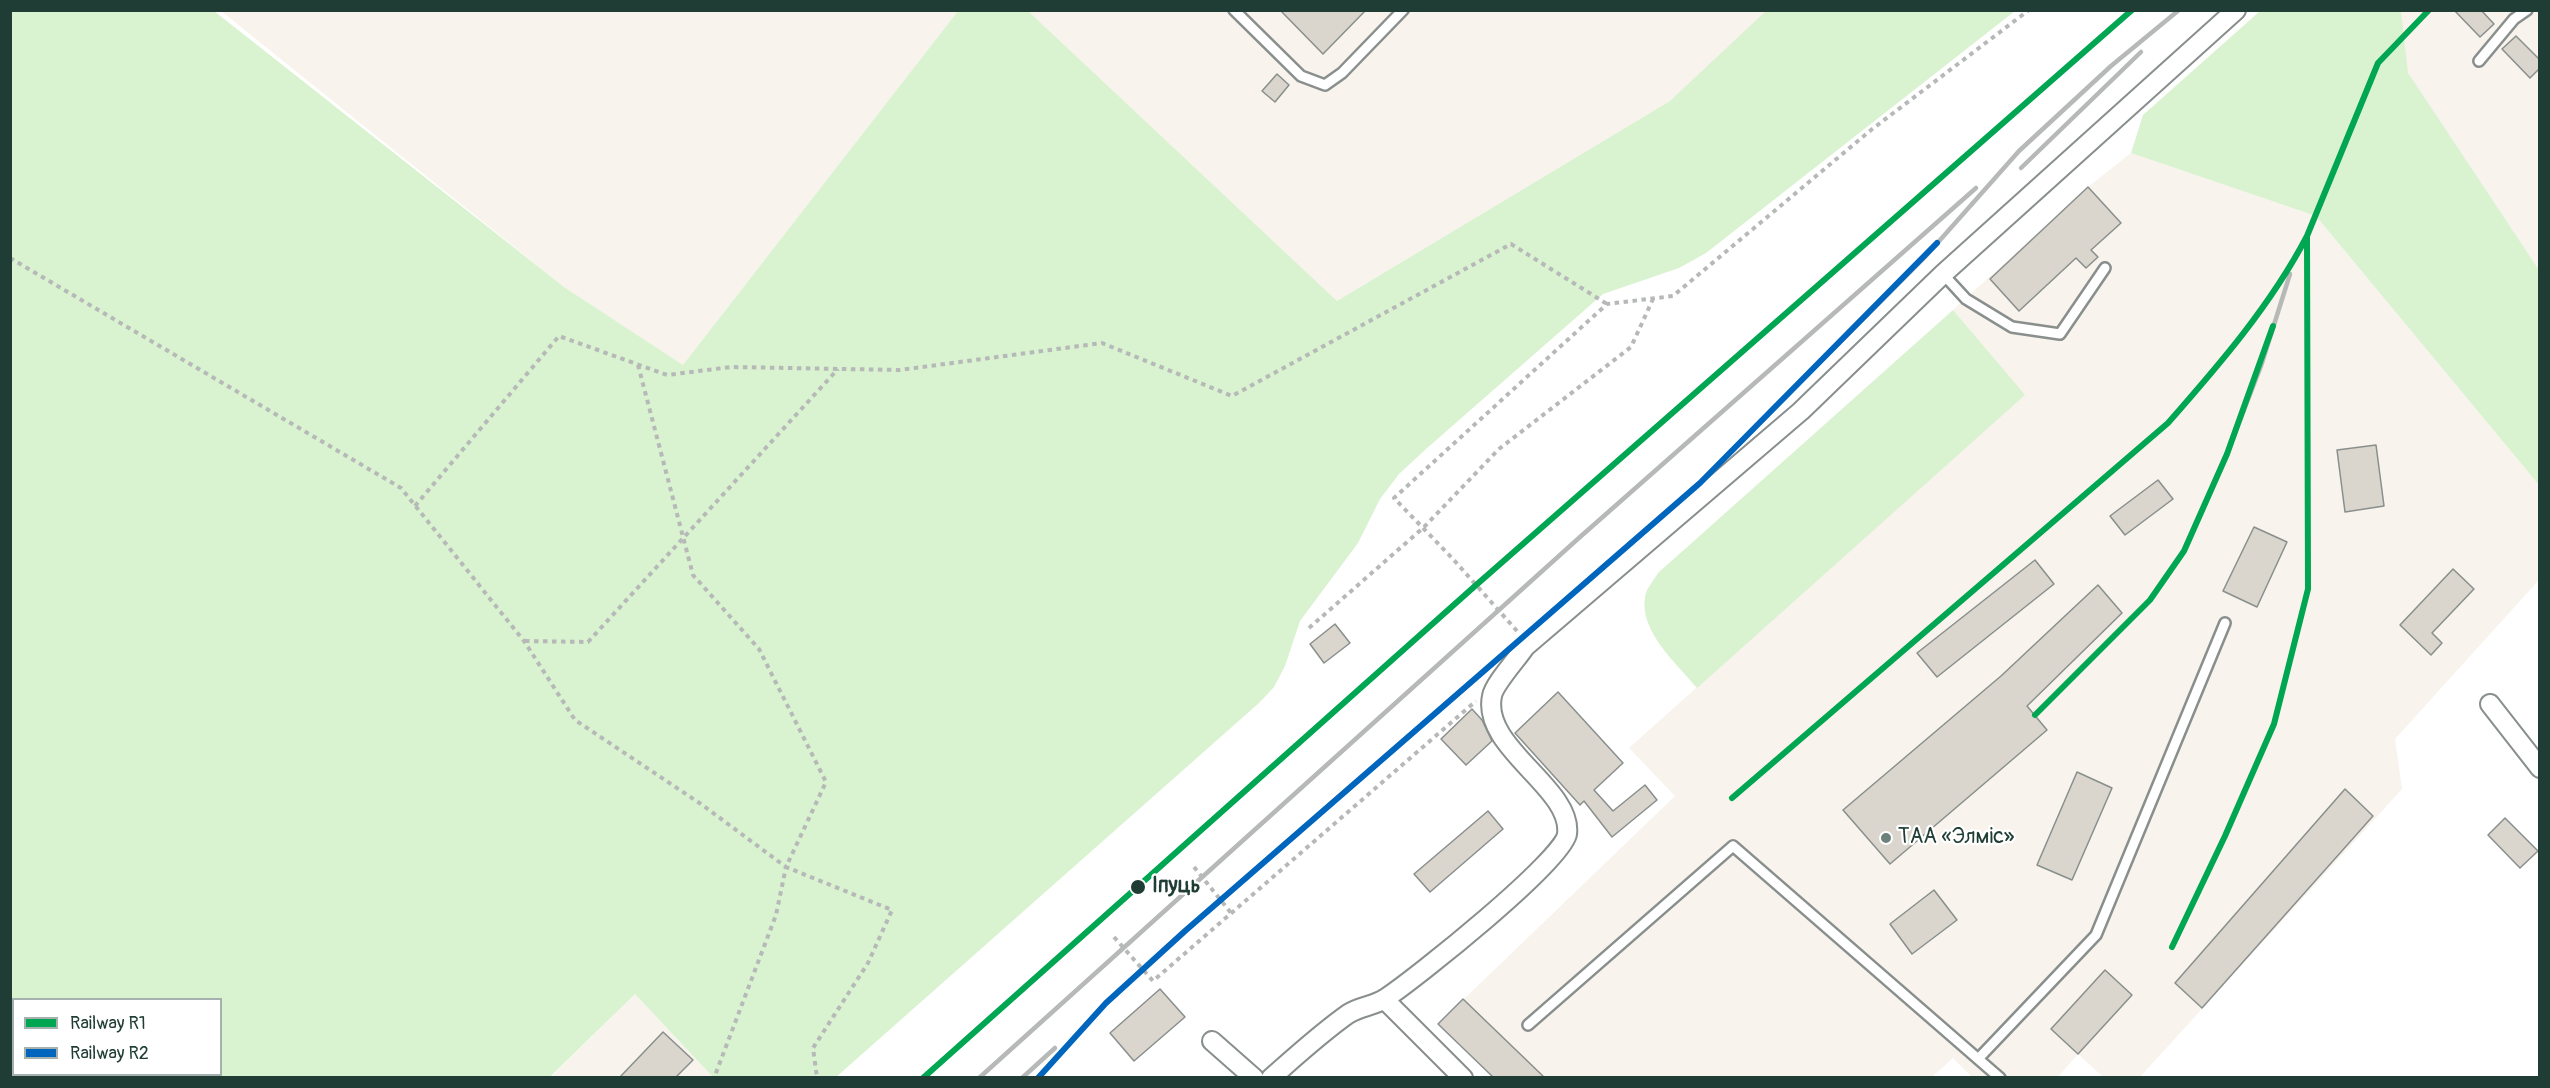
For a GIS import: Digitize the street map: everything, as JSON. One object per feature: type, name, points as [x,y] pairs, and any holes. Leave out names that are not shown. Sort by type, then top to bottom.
[{"type":"street","points":[[1271,1077],[1351,1012],[1384,1000],[1532,881],[1557,854],[1568,836],[1566,814],[1497,729],[1490,712],[1492,693],[1526,647],[1801,411],[1943,274],[2236,10]]},
{"type":"street","points":[[2490,704],[2540,768]]},
{"type":"street","points":[[1384,1000],[1463,1077]]},
{"type":"street","points":[[1212,1041],[1254,1077]]},
{"type":"lane","points":[[1234,10],[1301,76],[1325,85],[1342,73],[1403,10]]},
{"type":"lane","points":[[2479,61],[2514,19],[2527,10]]},
{"type":"lane","points":[[1943,274],[1966,299],[2012,327],[2060,334],[2105,268]]},
{"type":"lane","points":[[1978,1059],[2096,935],[2225,623]]},
{"type":"lane","points":[[1528,1025],[1733,846],[2000,1077]]},
{"type":"path","points":[[1526,647],[1514,627],[1394,498],[1607,304],[1674,296],[1871,130],[2029,10]]},
{"type":"path","points":[[415,506],[559,336],[667,375],[731,367],[900,370],[1102,343],[1232,396],[1511,244],[1607,304]]},
{"type":"path","points":[[10,258],[401,488],[524,640],[575,720],[701,804],[786,867],[892,910],[868,963],[813,1048],[817,1077]]},
{"type":"path","points":[[1308,628],[1423,528],[1499,449],[1631,347],[1653,298]]},
{"type":"path","points":[[638,365],[693,575],[759,649],[826,782],[786,867],[776,915],[714,1077]]},
{"type":"path","points":[[524,640],[588,642],[838,369]]},
{"type":"path","points":[[1114,937],[1153,981],[1469,704],[1492,693]]},
{"type":"path","points":[[1194,867],[1231,913]]},
{"type":"shaded area","points":[[221,11],[958,11],[683,365],[564,287]]},
{"type":"shaded area","points":[[1028,11],[1770,11],[1670,101],[1337,301]]},
{"type":"shaded area","points":[[2401,11],[2539,11],[2539,270],[2407,73]]},
{"type":"shaded area","points":[[2131,153],[2316,216],[2539,485],[2539,580],[2395,739],[2402,789],[2140,1077],[2103,1077],[2078,1054],[2057,1078],[1972,1077],[1953,1058],[1931,1078],[1493,1077],[1438,1024],[1675,796],[1629,748],[2024,395],[1953,310],[2088,187]]},
{"type":"shaded area","points":[[635,994],[713,1077],[550,1078]]},
{"type":"green space","points":[[10,11],[214,11],[564,287],[683,365],[958,11],[1028,11],[1337,301],[1670,101],[1766,11],[2015,11],[1706,253],[1679,268],[1603,294],[1426,449],[1399,474],[1380,499],[1358,543],[1300,621],[1285,666],[1274,687],[1259,703],[835,1078],[713,1077],[635,994],[550,1077],[11,1077]]},
{"type":"green space","points":[[2260,11],[2401,11],[2408,73],[2539,270],[2539,485],[2316,216],[2131,153],[2143,115]]},
{"type":"green space","points":[[1953,310],[2025,395],[1697,688],[1661,646],[1648,622],[1645,597],[1658,573]]},
{"type":"building","points":[[1280,10],[1366,10],[1323,54]]},
{"type":"building","points":[[2454,10],[2481,10],[2494,24],[2480,37]]},
{"type":"building","points":[[2516,36],[2540,60],[2540,68],[2530,78],[2502,49]]},
{"type":"building","points":[[1277,74],[1289,85],[1275,102],[1262,91]]},
{"type":"building","points":[[2088,187],[2121,223],[2091,250],[2098,257],[2086,268],[2076,258],[2019,311],[1990,279]]},
{"type":"building","points":[[2376,445],[2384,506],[2345,512],[2337,450]]},
{"type":"building","points":[[2158,480],[2173,499],[2125,535],[2110,516]]},
{"type":"building","points":[[2254,527],[2287,542],[2257,607],[2223,591]]},
{"type":"building","points":[[2035,560],[2054,584],[1937,677],[1917,653]]},
{"type":"building","points":[[2453,569],[2474,589],[2432,633],[2442,643],[2431,655],[2400,625]]},
{"type":"building","points":[[2098,585],[2122,613],[2027,706],[2047,730],[1890,864],[1843,810],[2001,676]]},
{"type":"building","points":[[1335,624],[1350,643],[1324,663],[1310,644]]},
{"type":"building","points":[[1558,692],[1623,763],[1594,790],[1613,811],[1645,785],[1657,800],[1612,837],[1584,801],[1580,805],[1515,733]]},
{"type":"building","points":[[1472,709],[1482,720],[1492,741],[1466,765],[1441,739]]},
{"type":"building","points":[[2077,772],[2112,788],[2072,880],[2037,865]]},
{"type":"building","points":[[2345,789],[2373,816],[2202,1008],[2175,983]]},
{"type":"building","points":[[1488,811],[1503,829],[1430,892],[1414,874]]},
{"type":"building","points":[[2505,818],[2538,851],[2520,868],[2488,835]]},
{"type":"building","points":[[1934,890],[1957,920],[1912,954],[1890,924]]},
{"type":"building","points":[[2105,970],[2132,995],[2078,1054],[2051,1029]]},
{"type":"building","points":[[1160,989],[1185,1017],[1134,1061],[1110,1033]]},
{"type":"building","points":[[1463,999],[1544,1077],[1493,1077],[1438,1024]]},
{"type":"building","points":[[663,1032],[693,1060],[676,1077],[620,1077]]},
{"type":"railway","points":[[923,1078],[1475,586],[2132,10]]},
{"type":"railway","points":[[1038,1078],[1106,1003],[1185,931],[1700,483],[1925,257],[2019,151],[2111,66],[2179,10]]},
{"type":"railway","points":[[1732,798],[2168,423],[2225,357],[2261,310],[2293,261],[2307,236],[2378,63],[2429,10]]},
{"type":"railway","points":[[2021,168],[2141,52]]},
{"type":"railway","points":[[979,1078],[1580,537],[1976,188]]},
{"type":"railway","points":[[2172,947],[2225,836],[2274,724],[2308,589],[2307,239]]},
{"type":"railway","points":[[2035,715],[2150,600],[2184,551],[2227,454],[2261,366],[2290,274]]},
{"type":"railway","points":[[1022,1078],[1055,1048]]},
{"type":"rail line","name":"R1","points":[[923,1078],[1475,586],[2132,10]]},
{"type":"rail line","name":"R1","points":[[1732,798],[2168,423],[2225,357],[2261,310],[2293,261],[2307,236],[2378,63],[2429,10]]},
{"type":"rail line","name":"R1","points":[[2172,947],[2225,836],[2274,724],[2308,589],[2307,236]]},
{"type":"rail line","name":"R2","points":[[1038,1078],[1106,1003],[1185,931],[1700,483],[1937,243]]},
{"type":"rail line","name":"R1","points":[[2035,715],[2150,600],[2184,551],[2227,454],[2273,326]]},
{"type":"place","name":"ТАА «Элміс»","points":[[1886,838]]},
{"type":"place","name":"Іпуць","points":[[1138,887]]}]
